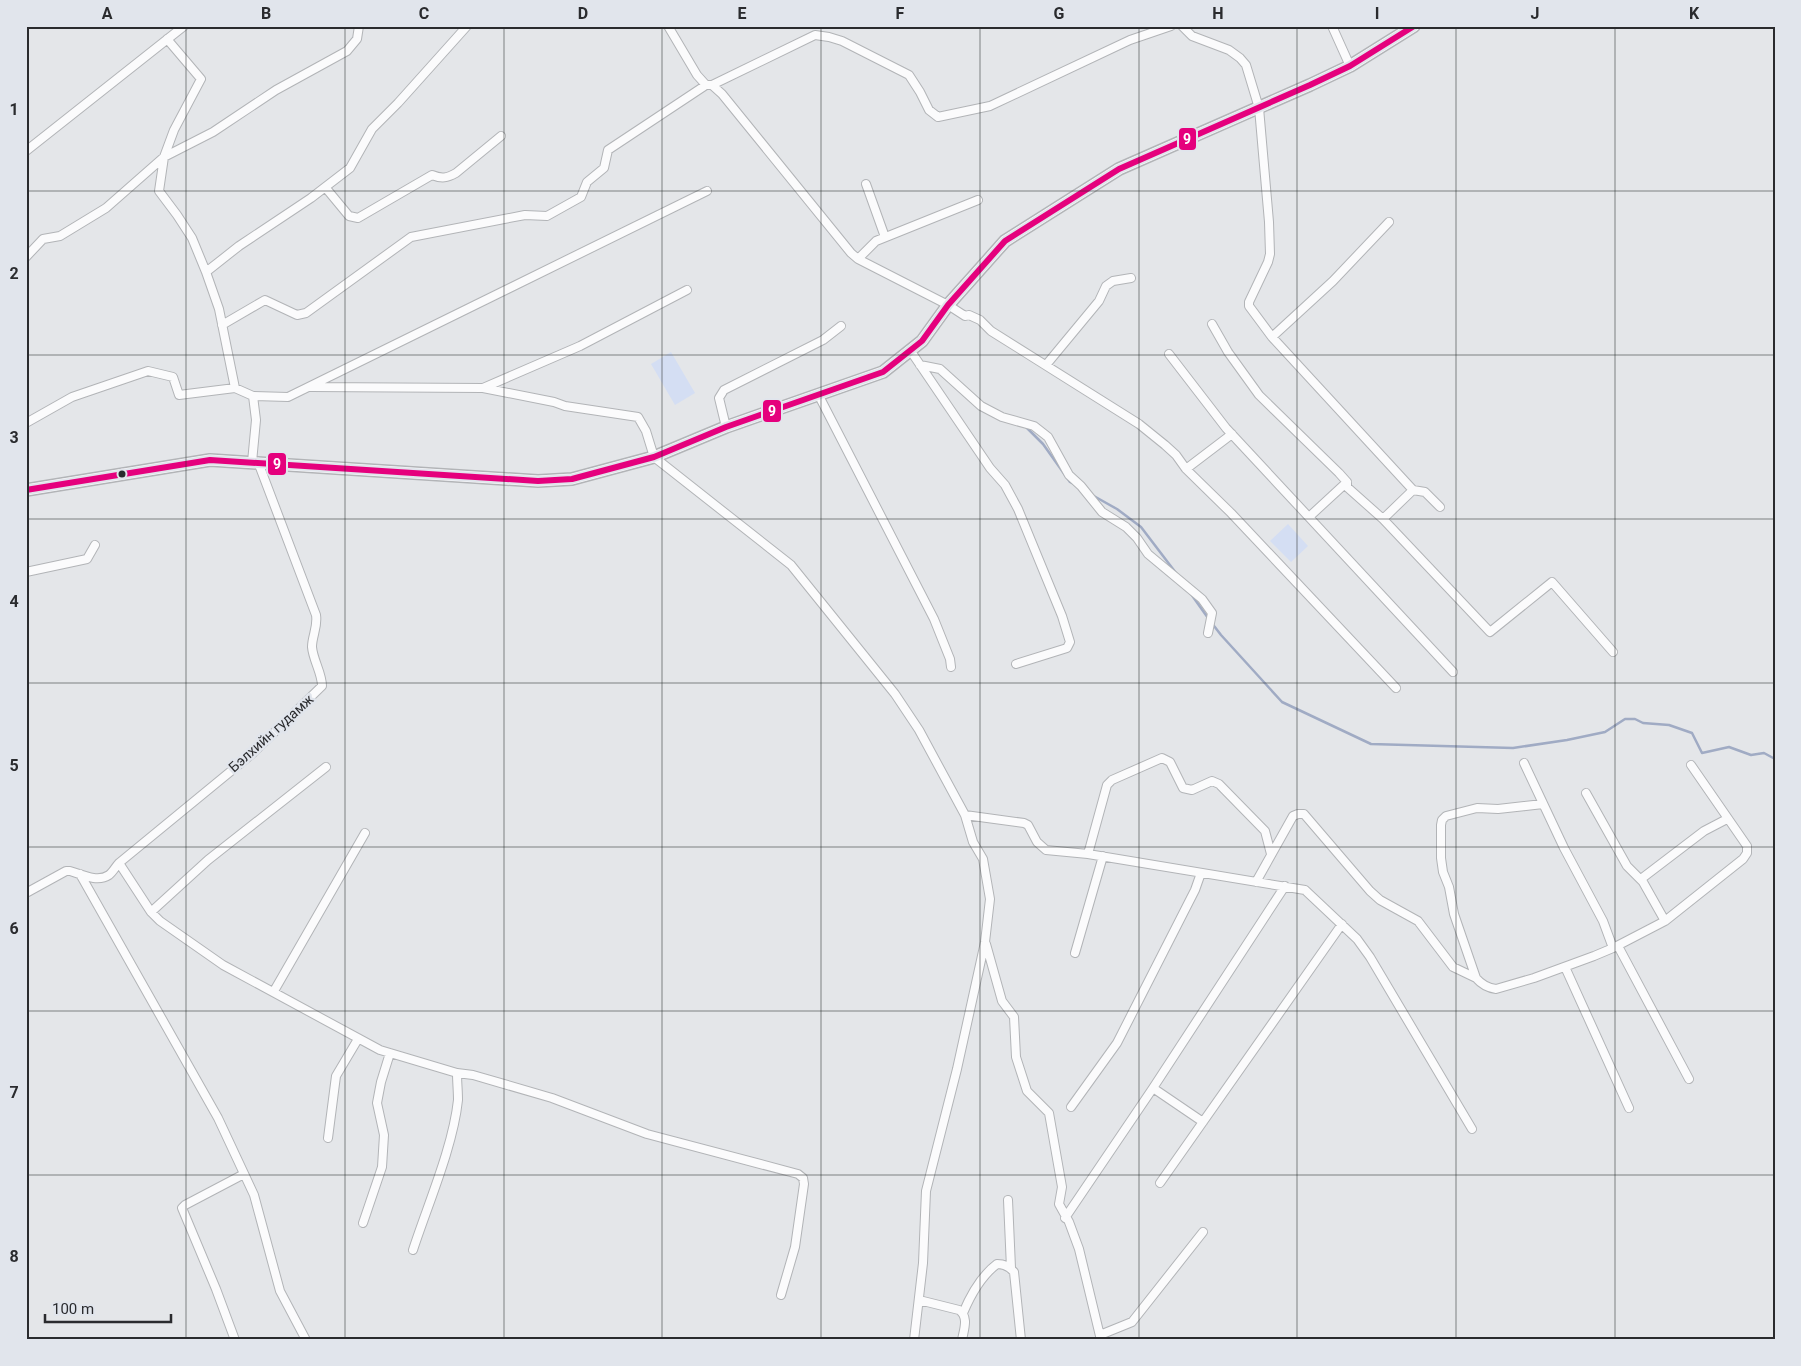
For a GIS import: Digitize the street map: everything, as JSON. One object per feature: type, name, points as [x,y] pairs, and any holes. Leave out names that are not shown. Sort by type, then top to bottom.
[{"type":"main road","points":[[26,490],[210,460],[538,481],[572,479],[654,457],[726,427],[884,372],[922,341],[948,305],[1005,241],[1119,168],[1259,108],[1350,66],[1414,26]]},
{"type":"street","points":[[26,151],[184,26]]},
{"type":"street","points":[[26,257],[43,239],[60,236],[106,208],[164,157],[212,132],[276,90],[347,51],[357,39],[359,26]]},
{"type":"street","points":[[206,272],[239,246],[326,187],[350,168],[372,129],[467,26]]},
{"type":"street","points":[[668,26],[697,75],[722,94],[851,253],[858,259],[966,316],[969,315],[980,320],[991,330],[1046,366],[1139,424],[1176,456],[1186,469],[1231,513],[1396,688]]},
{"type":"street","points":[[814,26],[815,35]]},
{"type":"street","points":[[222,325],[265,300],[297,315],[306,313],[412,237],[525,215],[547,216],[581,197],[587,182],[604,168],[608,150],[709,85],[815,35],[842,41],[909,75],[929,110],[938,117],[990,106],[1130,40],[1171,26]]},
{"type":"street","points":[[1182,26],[1193,37],[1229,50],[1240,58],[1246,65],[1259,108],[1270,254],[1249,306],[1272,337],[1413,490],[1425,492],[1440,507]]},
{"type":"street","points":[[1332,26],[1350,66]]},
{"type":"street","points":[[167,39],[201,80],[174,130],[164,157],[159,191],[192,238],[206,272],[219,309],[235,388]]},
{"type":"street","points":[[326,187],[349,216],[358,218],[432,176],[448,178],[501,136]]},
{"type":"street","points":[[866,184],[885,237]]},
{"type":"street","points":[[26,424],[72,396],[148,371],[173,377],[179,395],[235,388],[254,396],[288,397],[707,191]]},
{"type":"street","points":[[858,259],[876,241],[978,200]]},
{"type":"street","points":[[1272,337],[1333,281],[1389,222]]},
{"type":"street","points":[[1046,366],[1099,301],[1106,286],[1112,281],[1131,278]]},
{"type":"street","points":[[483,388],[580,346],[687,290]]},
{"type":"street","points":[[1212,324],[1228,352],[1259,394],[1347,482],[1347,487],[1383,519],[1490,632],[1552,582],[1613,652]]},
{"type":"street","points":[[726,427],[719,398],[724,390],[823,340],[841,326]]},
{"type":"street","points":[[910,350],[990,468],[1005,485],[1018,509],[1062,616],[1070,642],[1067,648],[1016,664]]},
{"type":"street","points":[[1168,354],[1232,434],[1453,672]]},
{"type":"street","points":[[920,365],[940,369],[981,406],[1002,417],[1034,426],[1048,437],[1069,476],[1081,486],[1102,512],[1126,527],[1137,538],[1148,554],[1202,599],[1212,613],[1209,629]]},
{"type":"street","points":[[309,387],[483,388],[554,402],[565,406],[638,417],[646,431],[654,457],[791,565],[896,694],[920,730],[965,815],[972,842],[983,859],[990,899],[985,942],[957,1069],[926,1191],[923,1263],[914,1340]]},
{"type":"street","points":[[818,394],[934,620],[950,659],[951,667]]},
{"type":"street","points":[[254,396],[256,420],[255,462]]},
{"type":"street","points":[[1186,469],[1232,434]]},
{"type":"street","name":"Бэлхийн гудамж","points":[[26,893],[66,871],[93,878],[109,875],[120,863],[253,752],[322,686],[322,678],[312,647],[318,623],[316,615],[255,462]]},
{"type":"street","points":[[1309,517],[1347,482]]},
{"type":"street","points":[[1383,519],[1413,490]]},
{"type":"street","points":[[26,572],[87,559],[95,545]]},
{"type":"street","points":[[1088,854],[1107,785],[1112,780],[1162,758],[1170,762],[1183,788],[1192,790],[1212,781],[1219,784],[1265,831],[1272,854]]},
{"type":"street","points":[[1524,763],[1564,848],[1615,947],[1689,1079]]},
{"type":"street","points":[[1256,882],[1293,816],[1304,814],[1370,891],[1380,900],[1418,921],[1453,967],[1476,978],[1485,986],[1496,989],[1565,967],[1615,947],[1665,921],[1743,859],[1747,853],[1747,846],[1690,765]]},
{"type":"street","points":[[151,912],[208,860],[326,767]]},
{"type":"street","points":[[1586,793],[1627,866],[1641,879],[1665,921]]},
{"type":"street","points":[[1476,978],[1454,914],[1449,887],[1443,872],[1441,858],[1442,820],[1446,816],[1477,808],[1498,809],[1543,804]]},
{"type":"street","points":[[965,815],[1024,823],[1028,825],[1037,842],[1046,850],[1103,856],[1305,890],[1342,924],[1370,957],[1472,1129]]},
{"type":"street","points":[[1641,879],[1704,831],[1727,819]]},
{"type":"street","points":[[274,991],[365,833]]},
{"type":"street","points":[[1075,953],[1103,856]]},
{"type":"street","points":[[120,863],[151,912],[160,921],[224,964],[358,1039],[390,1052],[457,1073],[473,1075],[552,1098],[647,1134],[798,1174],[803,1178],[804,1184],[795,1247],[781,1295]]},
{"type":"street","points":[[80,874],[218,1118],[254,1195],[280,1290],[306,1340]]},
{"type":"street","points":[[1072,1107],[1117,1042],[1201,874]]},
{"type":"street","points":[[1066,1218],[1285,886]]},
{"type":"street","points":[[1160,1183],[1342,924]]},
{"type":"street","points":[[985,942],[1002,1001],[1014,1017],[1016,1057],[1027,1092],[1049,1113],[1062,1187],[1058,1204],[1069,1222],[1079,1249],[1101,1337],[1132,1322],[1203,1232]]},
{"type":"street","points":[[1565,967],[1629,1108]]},
{"type":"street","points":[[328,1138],[336,1076],[358,1039]]},
{"type":"street","points":[[363,1224],[382,1167],[384,1135],[377,1103],[390,1052]]},
{"type":"street","points":[[413,1250],[454,1123],[458,1099],[457,1073]]},
{"type":"street","points":[[1153,1088],[1203,1122]]},
{"type":"street","points":[[234,1340],[216,1289],[182,1208],[185,1204],[244,1174]]},
{"type":"street","points":[[1008,1200],[1011,1268]]},
{"type":"street","points":[[963,1313],[970,1296],[988,1271],[997,1264],[1004,1264],[1014,1272],[1021,1340]]},
{"type":"street","points":[[919,1300],[959,1310],[963,1313],[966,1319],[962,1340]]},
{"type":"shaded area","points":[[671,352],[695,393],[675,405],[651,364]]},
{"type":"shaded area","points":[[1288,524],[1308,546],[1291,562],[1270,541]]},
{"type":"waterway","points":[[1025,426],[1043,444],[1070,482],[1074,484]]},
{"type":"waterway","points":[[1092,495],[1117,509],[1141,527],[1176,573]]},
{"type":"waterway","points":[[1191,594],[1208,618]]},
{"type":"waterway","points":[[1211,622],[1282,702],[1371,744],[1513,748],[1605,732],[1625,719],[1635,719],[1643,723],[1669,725],[1692,733],[1702,753],[1729,747],[1751,755],[1764,753],[1775,759]]},
{"type":"transit line","name":"9","points":[[26,490],[210,460],[538,481],[572,479],[654,457],[726,427],[883,372],[922,341],[948,305],[1005,241],[1119,169],[1350,66],[1414,26]]}]
